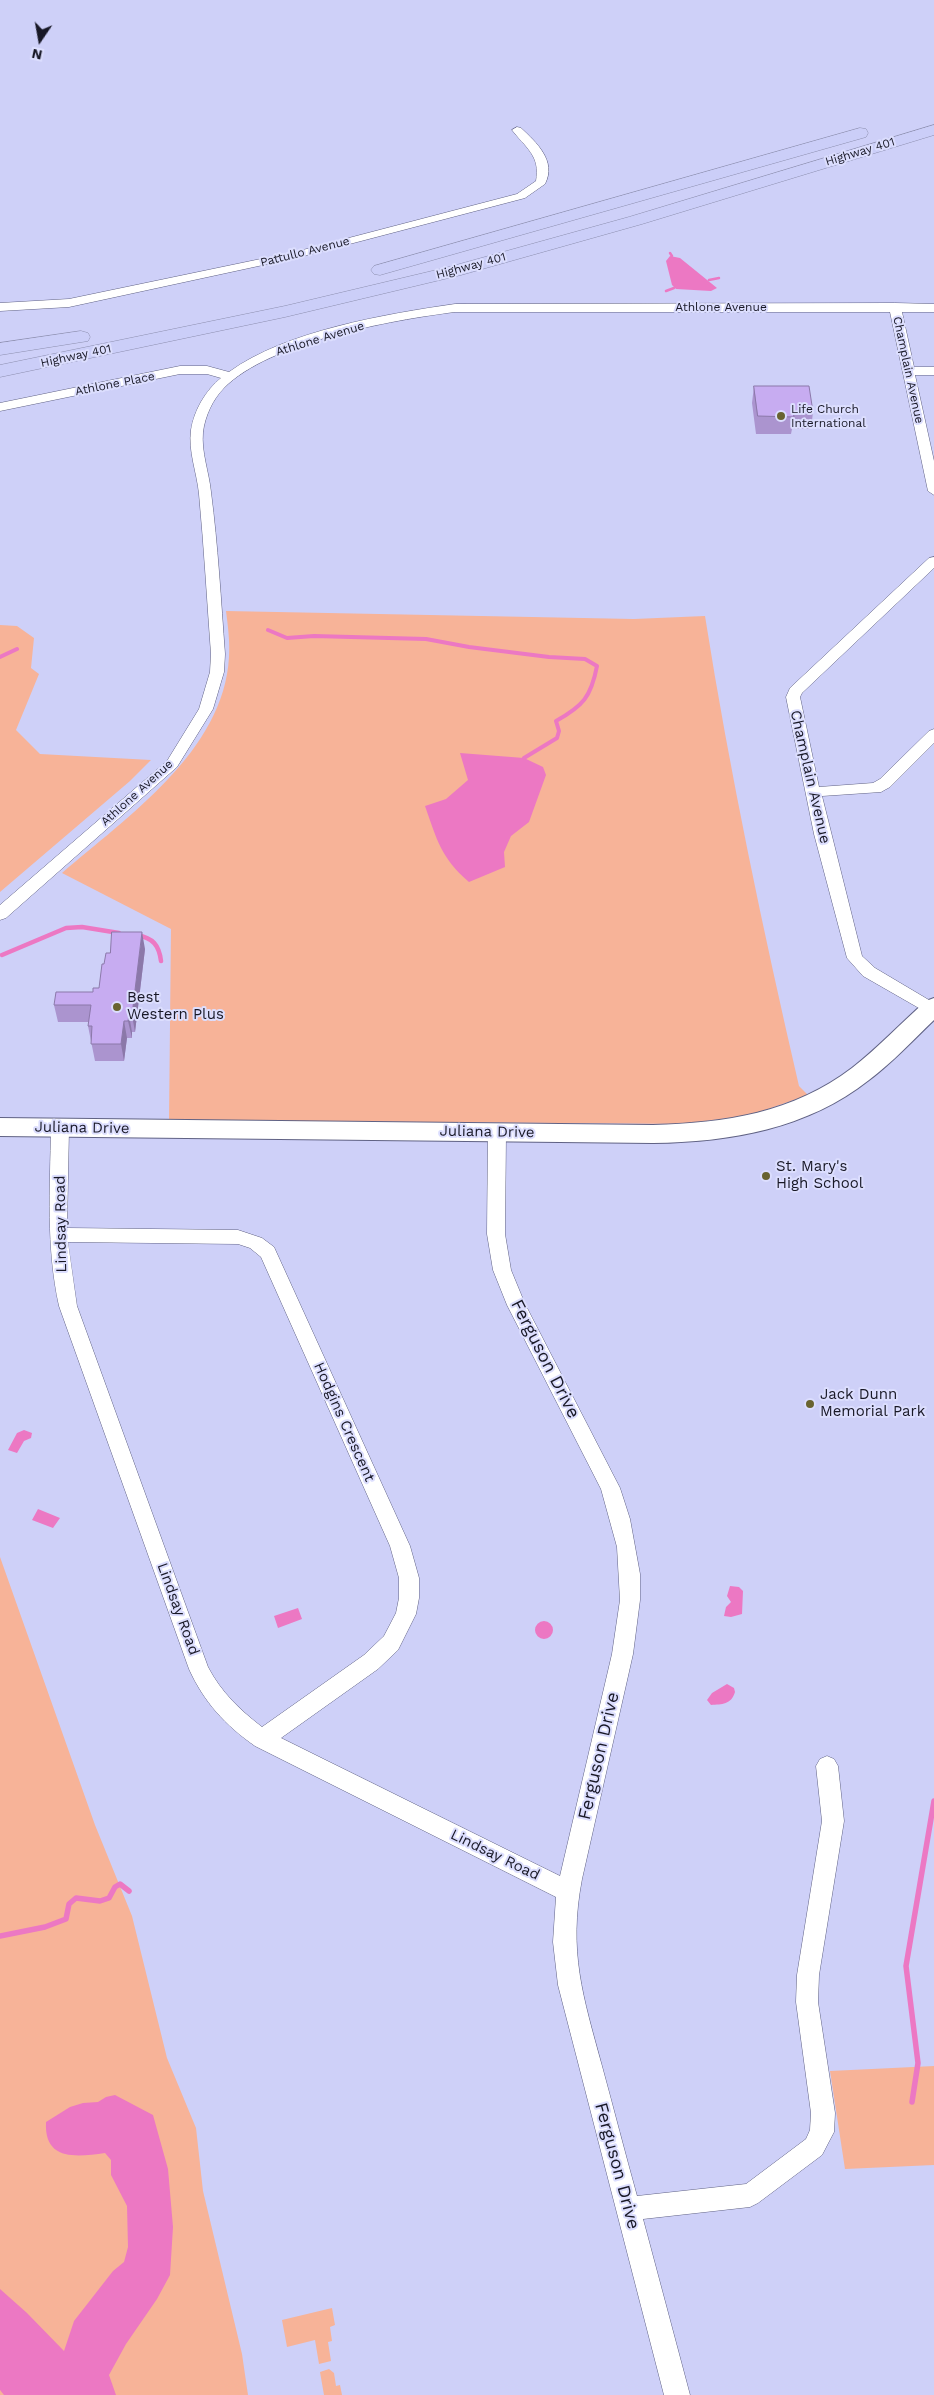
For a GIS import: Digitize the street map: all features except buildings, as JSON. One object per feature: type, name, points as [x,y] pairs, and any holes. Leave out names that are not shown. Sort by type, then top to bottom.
[{"type":"highway","name":"Highway 401","points":[[0,371],[285,311],[453,272],[592,234],[931,119]]},
{"type":"highway","name":"Highway 401","points":[[366,273],[441,254],[589,209],[876,128]]},
{"type":"highway","name":"Highway 401","points":[[0,351],[100,333]]},
{"type":"street","name":"Pattullo Avenue","points":[[0,307],[69,303],[300,254],[521,196],[538,187],[542,178],[543,167],[542,156],[538,150],[517,130]]},
{"type":"street","name":"Champlain Avenue","points":[[895,307],[908,371],[929,442],[934,491]]},
{"type":"street","name":"Athlone Avenue","points":[[0,914],[172,764],[206,709],[217,672],[218,654],[205,489],[198,453],[197,432],[212,395],[229,376],[261,359],[303,342],[417,313],[455,308],[934,308]]},
{"type":"street","name":"Athlone Place","points":[[0,407],[180,370],[207,370],[229,376]]},
{"type":"street","points":[[908,371],[934,371]]},
{"type":"street","name":"Champlain Avenue","points":[[933,1008],[869,972],[855,958],[813,792],[792,697],[795,691],[934,561]]},
{"type":"street","points":[[813,792],[864,790],[880,785],[934,734]]},
{"type":"street","name":"Juliana Drive","points":[[0,1127],[680,1134],[730,1130],[773,1121],[817,1103],[838,1091],[862,1074],[933,1008]]},
{"type":"street","name":"Lindsay Road","points":[[60,1128],[59,1235],[62,1283],[68,1306],[199,1669],[210,1692],[227,1713],[262,1739],[568,1891]]},
{"type":"street","name":"Ferguson Drive","points":[[498,1132],[496,1234],[502,1270],[516,1305],[610,1488],[623,1521],[630,1557],[631,1599],[628,1631],[568,1891],[564,1929],[571,1988],[677,2395]]},
{"type":"street","name":"Hodgins Crescent","points":[[59,1235],[238,1237],[256,1243],[268,1252],[400,1546],[409,1578],[409,1598],[404,1620],[391,1643],[371,1662],[262,1739]]},
{"type":"street","points":[[628,2209],[750,2195],[814,2147],[822,2132],[823,2113],[807,2002],[807,1982],[833,1821],[827,1766]]},
{"type":"shaded area","points":[[670,256],[680,258],[717,288],[711,291],[676,289],[672,285],[666,261]]},
{"type":"shaded area","points":[[226,611],[634,619],[705,616],[736,793],[760,910],[799,1086],[808,1095],[751,1115],[684,1124],[169,1120],[171,929],[62,873],[115,829],[168,779],[191,752],[210,723],[223,691],[229,657]]},
{"type":"shaded area","points":[[0,625],[17,626],[34,638],[31,668],[39,674],[16,730],[40,754],[151,760],[130,781],[0,892]]},
{"type":"shaded area","points":[[460,753],[524,758],[543,767],[546,775],[529,822],[511,836],[504,852],[505,867],[469,882],[452,865],[441,848],[425,806],[446,799],[468,780]]},
{"type":"shaded area","points":[[24,1430],[32,1433],[31,1438],[24,1441],[17,1453],[8,1450],[17,1433]]},
{"type":"shaded area","points":[[38,1509],[60,1518],[53,1528],[32,1520]]},
{"type":"shaded area","points":[[0,1557],[95,1825],[132,1916],[167,2058],[196,2128],[203,2191],[242,2354],[248,2395],[0,2395]]},
{"type":"shaded area","points":[[730,1586],[739,1587],[743,1591],[742,1614],[731,1617],[724,1616],[726,1607],[731,1602],[727,1596]]},
{"type":"shaded area","points":[[298,1608],[302,1619],[278,1628],[274,1616]]},
{"type":"shaded area","points":[[540,1621],[548,1621],[553,1626],[551,1637],[540,1639],[535,1634],[535,1626]]},
{"type":"shaded area","points":[[727,1684],[734,1688],[735,1692],[729,1702],[711,1705],[707,1700],[712,1693]]},
{"type":"shaded area","points":[[934,2066],[934,2165],[845,2169],[830,2071]]},
{"type":"shaded area","points":[[115,2095],[153,2115],[168,2169],[173,2227],[170,2275],[157,2299],[126,2344],[109,2375],[116,2395],[4,2395],[0,2390],[0,2289],[27,2313],[64,2351],[74,2321],[113,2271],[124,2262],[128,2247],[127,2206],[111,2175],[111,2160],[105,2153],[73,2155],[64,2154],[56,2150],[50,2144],[46,2122],[70,2107],[83,2103],[98,2102],[106,2097]]},
{"type":"shaded area","points":[[332,2308],[335,2325],[330,2327],[332,2341],[328,2342],[331,2361],[319,2364],[315,2340],[287,2347],[282,2320]]},
{"type":"shaded area","points":[[329,2369],[334,2373],[336,2386],[340,2385],[342,2395],[324,2395],[320,2372]]},
{"type":"waterway","points":[[709,280],[719,278]]},
{"type":"waterway","points":[[666,291],[674,288]]},
{"type":"waterway","points":[[268,630],[287,638],[314,636],[426,639],[469,647],[549,657],[585,659],[597,666],[592,686],[584,700],[556,721],[559,731],[557,738],[524,758]]},
{"type":"waterway","points":[[0,657],[17,649]]},
{"type":"waterway","points":[[2,955],[66,928],[82,927],[119,933]]},
{"type":"waterway","points":[[137,935],[147,938],[154,943],[159,951],[161,961]]},
{"type":"waterway","points":[[912,2102],[918,2063],[906,1966],[934,1801]]},
{"type":"waterway","points":[[0,1936],[45,1927],[66,1919],[69,1904],[76,1898],[100,1901],[109,1898],[115,1887],[120,1884],[129,1891]]},
{"type":"place","name":"Life Church International","points":[[781,416]]},
{"type":"place","name":"Best Western Plus","points":[[117,1007]]},
{"type":"place","name":"St. Mary's High School","points":[[766,1176]]},
{"type":"place","name":"Jack Dunn Memorial Park","points":[[810,1404]]}]
